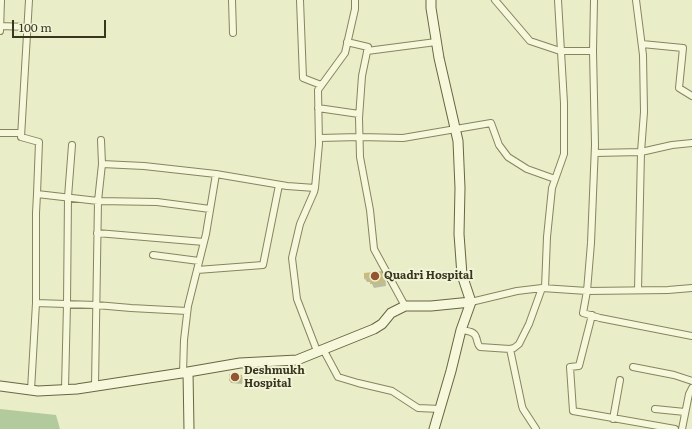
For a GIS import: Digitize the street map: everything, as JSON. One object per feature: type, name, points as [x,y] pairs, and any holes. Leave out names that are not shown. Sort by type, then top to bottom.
[{"type":"main road","points":[[430,0],[430,8],[439,58],[458,141],[460,188],[459,234],[462,275],[472,302],[461,330],[434,429]]},
{"type":"main road","points":[[0,386],[38,391],[65,389],[95,386],[240,363],[297,360],[374,329],[382,324],[392,313],[405,306],[431,306],[472,302]]},
{"type":"main road","points":[[186,372],[189,429]]},
{"type":"street","points":[[0,31],[1,0]]},
{"type":"street","points":[[29,0],[21,137],[39,142],[36,214],[36,303],[31,390]]},
{"type":"street","points":[[232,0],[233,33]]},
{"type":"street","points":[[300,0],[303,78],[321,85]]},
{"type":"street","points":[[355,0],[355,9],[344,53],[318,90],[319,138],[315,188],[300,224],[292,258],[296,299],[320,350],[338,377],[392,391],[418,408],[440,409]]},
{"type":"street","points":[[495,0],[530,40],[560,51],[593,51]]},
{"type":"street","points":[[461,330],[475,334],[478,346],[480,347],[514,348],[518,344],[529,324],[544,288],[552,188],[564,154],[564,103],[558,0]]},
{"type":"street","points":[[594,0],[593,51],[595,153],[591,243],[587,291],[583,313],[692,336]]},
{"type":"street","points":[[636,0],[643,55],[644,112],[641,152],[638,290]]},
{"type":"street","points":[[0,26],[27,27]]},
{"type":"street","points":[[347,42],[368,47],[362,76],[360,157],[370,210],[374,249],[405,306]]},
{"type":"street","points":[[367,51],[436,42]]},
{"type":"street","points":[[642,44],[683,48],[679,88],[692,96]]},
{"type":"street","points":[[318,108],[360,114]]},
{"type":"street","points":[[319,138],[403,138],[491,123],[499,145],[508,157],[527,169],[555,179]]},
{"type":"street","points":[[0,133],[21,133]]},
{"type":"street","points":[[95,386],[97,233],[98,201],[102,164],[101,140]]},
{"type":"street","points":[[595,153],[641,152],[672,145],[692,143]]},
{"type":"street","points":[[65,389],[68,197],[72,145]]},
{"type":"street","points":[[102,164],[144,166],[216,174],[290,187],[315,188]]},
{"type":"street","points":[[186,372],[184,340],[187,311],[204,242],[216,174]]},
{"type":"street","points":[[197,270],[263,265],[279,185]]},
{"type":"street","points":[[37,194],[98,201],[157,202],[210,209]]},
{"type":"street","points":[[97,233],[204,242]]},
{"type":"street","points":[[153,255],[199,261]]},
{"type":"street","points":[[472,302],[517,291],[544,288],[587,291],[668,290],[692,288]]},
{"type":"street","points":[[36,303],[96,304],[131,308],[187,311]]},
{"type":"street","points":[[592,316],[579,366],[570,368],[574,412],[675,429]]},
{"type":"street","points":[[510,349],[522,406],[536,429]]},
{"type":"street","points":[[633,367],[674,375],[692,381]]},
{"type":"street","points":[[613,419],[620,380]]},
{"type":"street","points":[[682,429],[689,394],[692,388]]},
{"type":"street","points":[[655,409],[685,412]]},
{"type":"green space","points":[[0,409],[56,415],[60,429],[0,429]]},
{"type":"building","points":[[383,271],[384,283],[370,284],[370,278],[364,279],[364,273]]},
{"type":"building","points":[[229,374],[242,375],[241,382],[229,381]]},
{"type":"place","name":"Quadri Hospital","points":[[375,276]]},
{"type":"place","name":"Deshmukh Hospital","points":[[235,377]]}]
